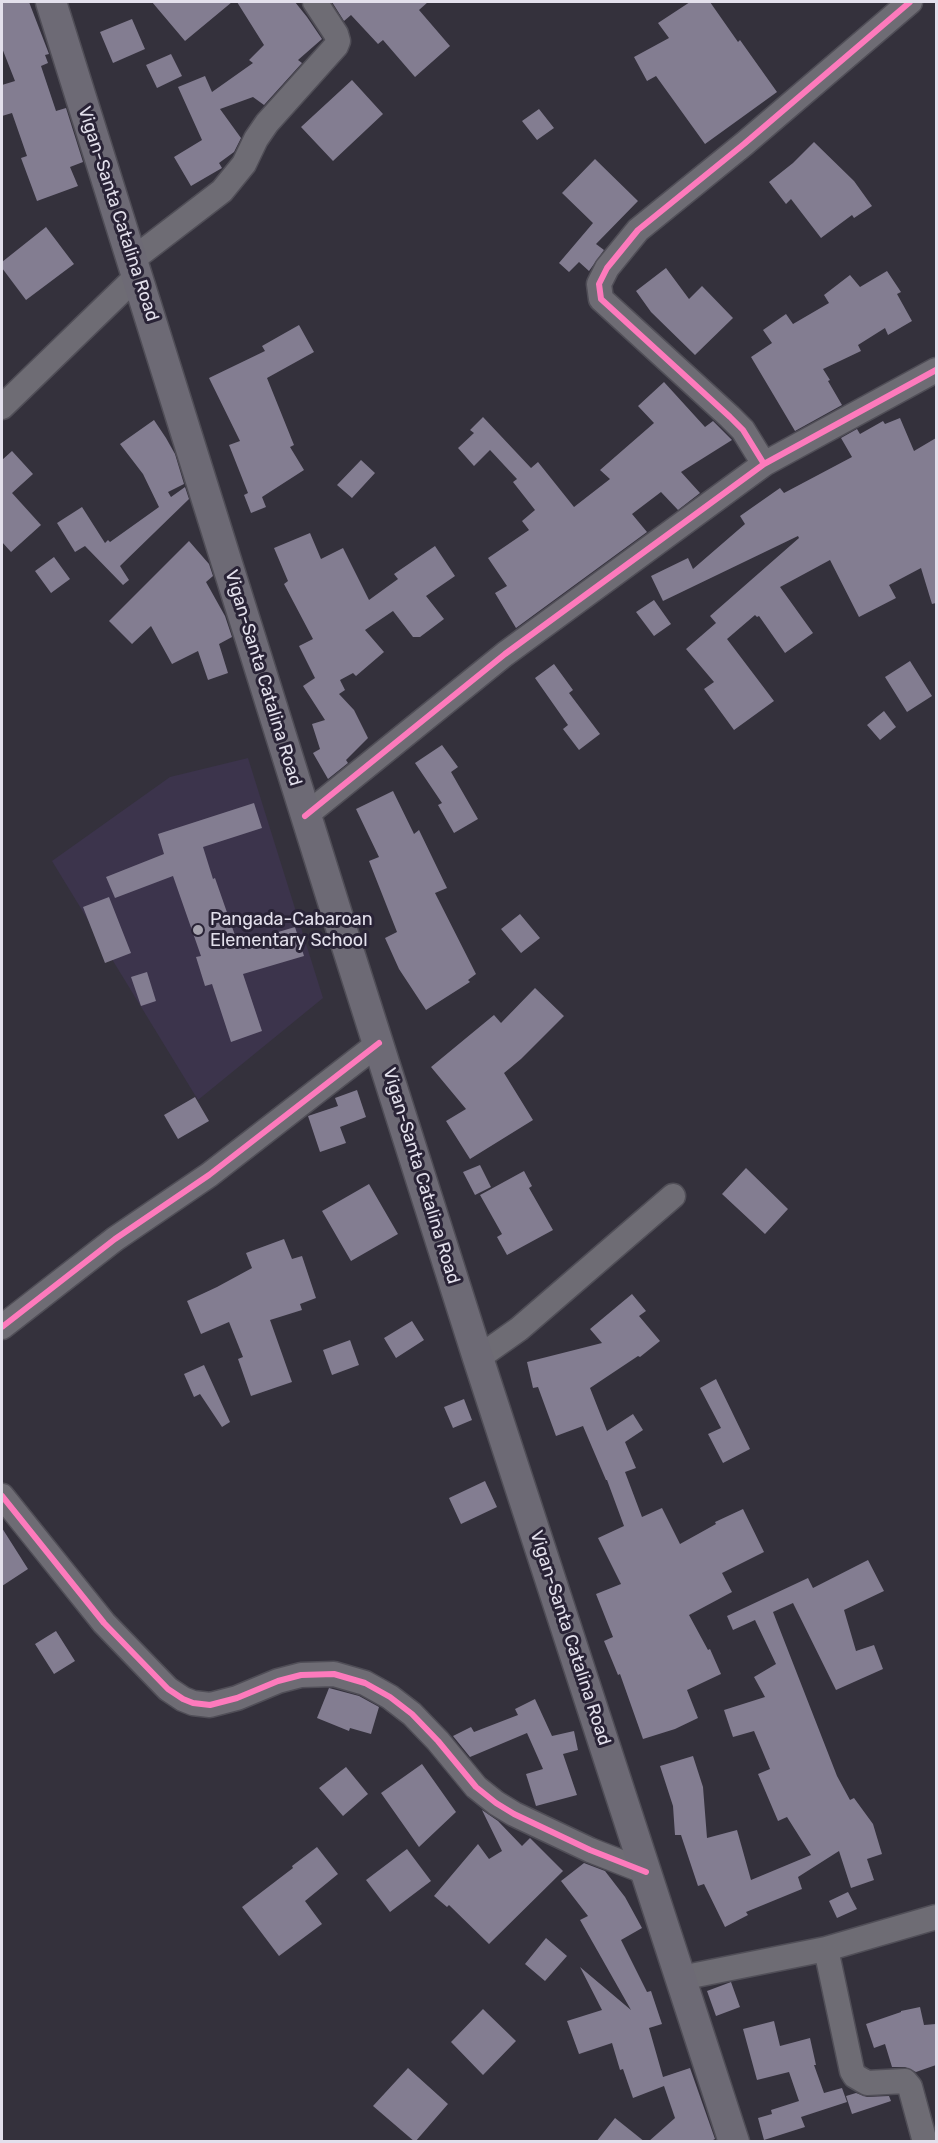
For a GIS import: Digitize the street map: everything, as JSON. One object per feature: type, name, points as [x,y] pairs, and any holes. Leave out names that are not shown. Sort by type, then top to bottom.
[{"type":"main road","name":"Vigan-Santa Catalina Road","points":[[51,2],[305,816],[478,1358],[734,2142]]},
{"type":"street","points":[[2,407],[135,268],[222,191],[244,164],[255,140],[267,123],[336,46],[338,41],[336,34],[315,2]]},
{"type":"street","points":[[764,464],[743,430],[601,298],[599,284],[607,268],[638,230],[744,144],[910,2]]},
{"type":"street","points":[[305,816],[505,654],[764,464],[936,370]]},
{"type":"street","points":[[2,1327],[115,1239],[209,1175],[379,1043]]},
{"type":"street","points":[[478,1358],[519,1329],[673,1196]]},
{"type":"street","points":[[2,1496],[104,1623],[168,1689],[183,1699],[210,1705],[237,1698],[278,1681],[301,1675],[334,1674],[365,1683],[390,1697],[412,1714],[476,1787],[496,1803],[590,1850],[645,1872]]},
{"type":"street","points":[[681,1978],[826,1949],[936,1917]]},
{"type":"street","points":[[826,1949],[852,2071],[855,2076],[867,2083],[905,2081],[910,2087],[925,2142]]},
{"type":"shaded area","name":"Pangada-Cabaroan Elementary School","points":[[248,758],[323,998],[198,1100],[52,861],[170,777]]},
{"type":"building","points":[[2,2],[29,2],[49,54],[45,55],[48,63],[41,66],[56,111],[66,108],[83,162],[70,167],[78,186],[37,201],[21,158],[27,156],[12,113],[2,116],[2,85],[15,81],[2,48]]},
{"type":"building","points":[[152,2],[232,2],[185,41]]},
{"type":"building","points":[[237,2],[295,2],[322,39],[298,60],[302,63],[264,105],[253,97],[220,109],[241,138],[234,152],[219,163],[222,168],[191,186],[174,157],[202,140],[178,87],[205,76],[212,92],[253,63],[249,60],[264,45]]},
{"type":"building","points":[[332,2],[428,2],[419,10],[450,46],[415,77],[383,40],[378,44],[351,15],[344,21]]},
{"type":"building","points":[[690,2],[710,2],[777,92],[705,144],[656,76],[647,81],[634,57],[669,38],[658,23]]},
{"type":"building","points":[[132,19],[145,49],[113,63],[100,32]]},
{"type":"building","points":[[171,54],[182,76],[157,88],[146,65]]},
{"type":"building","points":[[352,80],[383,114],[333,161],[301,127]]},
{"type":"building","points":[[539,109],[554,128],[537,140],[522,121]]},
{"type":"building","points":[[814,142],[854,181],[872,206],[854,218],[852,215],[821,238],[791,199],[786,204],[769,182]]},
{"type":"building","points":[[595,159],[638,201],[596,244],[604,250],[589,271],[579,262],[569,272],[559,263],[593,223],[562,193]]},
{"type":"building","points":[[46,227],[74,264],[26,300],[2,268],[2,262]]},
{"type":"building","points":[[666,268],[689,299],[702,286],[733,318],[695,355],[651,312],[636,291]]},
{"type":"building","points":[[887,271],[901,292],[897,294],[912,321],[888,335],[885,328],[858,345],[861,351],[823,369],[842,405],[795,431],[751,357],[772,343],[763,330],[786,314],[793,324],[829,303],[824,295],[850,275],[860,287]]},
{"type":"building","points":[[299,325],[314,352],[267,378],[294,445],[290,447],[304,470],[262,497],[266,507],[251,513],[244,495],[248,493],[229,445],[240,441],[209,378],[265,351],[262,346]]},
{"type":"building","points":[[664,382],[705,427],[713,421],[732,440],[681,472],[700,493],[678,510],[661,492],[632,514],[647,532],[516,628],[495,593],[507,586],[488,558],[529,530],[522,521],[535,510],[513,482],[517,479],[490,450],[474,466],[458,448],[474,433],[470,430],[483,417],[531,468],[538,462],[574,507],[610,479],[600,470],[654,423],[638,406]]},
{"type":"building","points":[[900,418],[914,451],[936,438],[936,603],[932,604],[921,568],[889,585],[896,598],[859,617],[830,560],[780,587],[813,633],[785,653],[759,616],[755,615],[727,639],[774,701],[734,730],[704,689],[714,682],[686,649],[716,623],[710,616],[799,538],[798,536],[663,601],[651,576],[688,558],[693,569],[745,524],[740,516],[780,488],[784,493],[852,457],[841,438],[857,429],[860,434],[883,421],[885,424]]},
{"type":"building","points":[[154,420],[175,454],[184,484],[168,492],[171,497],[185,487],[189,499],[120,566],[129,580],[123,585],[85,546],[75,552],[57,523],[82,507],[105,543],[108,540],[110,542],[159,507],[143,474],[120,444]]},
{"type":"building","points":[[12,451],[33,474],[12,493],[41,525],[11,552],[2,542],[2,460]]},
{"type":"building","points":[[361,460],[375,473],[352,498],[337,485]]},
{"type":"building","points":[[310,533],[321,559],[343,548],[369,600],[398,579],[394,574],[435,546],[455,576],[426,596],[444,619],[420,637],[413,637],[393,611],[365,630],[384,652],[356,676],[353,673],[340,680],[345,690],[339,694],[354,710],[368,738],[346,760],[348,763],[328,779],[313,753],[320,749],[312,724],[325,720],[303,686],[315,678],[299,646],[313,639],[284,584],[288,581],[274,548]]},
{"type":"building","points":[[189,541],[209,564],[213,576],[206,582],[225,616],[232,637],[219,644],[228,673],[208,680],[198,651],[172,664],[151,626],[132,644],[109,621]]},
{"type":"building","points":[[54,557],[70,579],[51,593],[35,571]]},
{"type":"building","points":[[654,600],[671,624],[654,636],[636,612]]},
{"type":"building","points":[[910,661],[932,696],[907,712],[885,677]]},
{"type":"building","points":[[554,664],[573,690],[569,693],[600,734],[579,750],[563,729],[568,725],[535,678]]},
{"type":"building","points":[[884,711],[896,727],[880,740],[867,725]]},
{"type":"building","points":[[442,745],[458,767],[451,772],[478,819],[454,833],[438,805],[442,803],[415,763]]},
{"type":"building","points":[[393,791],[414,834],[419,830],[447,888],[435,893],[476,974],[468,980],[470,982],[426,1010],[399,969],[385,938],[397,932],[369,861],[379,857],[356,809]]},
{"type":"building","points":[[254,803],[262,828],[203,847],[213,879],[215,878],[238,944],[295,927],[304,956],[243,974],[262,1031],[231,1042],[212,984],[205,986],[196,957],[201,956],[173,876],[115,898],[106,877],[164,854],[158,834]]},
{"type":"building","points":[[109,897],[131,953],[105,963],[83,907]]},
{"type":"building","points":[[520,914],[540,938],[521,953],[501,929]]},
{"type":"building","points":[[147,972],[156,1001],[141,1006],[131,977]]},
{"type":"building","points":[[535,988],[564,1016],[504,1073],[533,1120],[470,1159],[446,1121],[466,1109],[431,1067],[494,1015],[501,1023]]},
{"type":"building","points":[[357,1090],[366,1117],[340,1127],[346,1143],[320,1152],[308,1116],[338,1106],[335,1098]]},
{"type":"building","points":[[195,1097],[209,1121],[178,1139],[164,1115]]},
{"type":"building","points":[[480,1165],[491,1187],[475,1195],[463,1172]]},
{"type":"building","points":[[746,1168],[788,1209],[765,1234],[722,1194]]},
{"type":"building","points":[[524,1171],[532,1186],[529,1188],[553,1230],[507,1255],[497,1237],[502,1234],[480,1195]]},
{"type":"building","points":[[369,1184],[398,1234],[351,1261],[322,1211]]},
{"type":"building","points":[[284,1239],[292,1259],[302,1256],[316,1298],[300,1304],[302,1310],[270,1320],[292,1382],[251,1396],[238,1359],[243,1357],[229,1322],[201,1334],[187,1301],[252,1268],[246,1253]]},
{"type":"building","points":[[632,1294],[646,1311],[639,1316],[660,1341],[640,1357],[638,1356],[590,1388],[607,1431],[633,1414],[643,1430],[625,1442],[636,1468],[625,1472],[642,1517],[662,1508],[680,1544],[716,1524],[715,1522],[743,1509],[764,1552],[722,1573],[732,1592],[689,1615],[708,1650],[710,1649],[721,1674],[687,1690],[698,1718],[675,1729],[643,1739],[620,1674],[618,1675],[604,1641],[613,1637],[596,1594],[621,1584],[598,1538],[624,1526],[583,1426],[556,1436],[538,1387],[533,1388],[527,1362],[602,1343],[590,1329]]},
{"type":"building","points":[[412,1321],[424,1340],[396,1358],[384,1338]]},
{"type":"building","points":[[350,1340],[359,1365],[332,1375],[323,1350]]},
{"type":"building","points":[[204,1365],[230,1422],[222,1427],[200,1394],[194,1397],[184,1374]]},
{"type":"building","points":[[716,1379],[750,1449],[723,1463],[708,1434],[721,1428],[700,1388]]},
{"type":"building","points":[[464,1399],[472,1420],[453,1428],[444,1407]]},
{"type":"building","points":[[485,1481],[497,1507],[461,1524],[449,1498]]},
{"type":"building","points":[[2,1528],[28,1569],[2,1586]]},
{"type":"building","points":[[868,1560],[884,1591],[844,1610],[856,1651],[874,1645],[883,1669],[836,1690],[793,1603],[773,1612],[837,1776],[850,1800],[854,1798],[873,1824],[882,1854],[867,1859],[874,1880],[851,1888],[839,1851],[798,1877],[802,1889],[746,1912],[748,1915],[725,1927],[704,1884],[698,1886],[681,1835],[675,1835],[673,1806],[660,1766],[693,1756],[703,1787],[707,1838],[737,1830],[751,1880],[811,1855],[787,1817],[778,1821],[758,1774],[770,1769],[754,1731],[733,1737],[724,1710],[765,1697],[754,1677],[776,1664],[755,1620],[733,1630],[727,1616],[808,1578],[813,1588]]},
{"type":"building","points":[[56,1631],[75,1661],[54,1674],[35,1644]]},
{"type":"building","points":[[329,1688],[359,1696],[379,1707],[371,1734],[350,1728],[349,1731],[317,1718]]},
{"type":"building","points":[[535,1699],[552,1736],[574,1731],[578,1750],[563,1754],[577,1795],[536,1806],[526,1774],[543,1769],[527,1733],[470,1757],[453,1736],[471,1727],[474,1732],[518,1715],[515,1709]]},
{"type":"building","points":[[422,1764],[456,1812],[419,1847],[381,1793]]},
{"type":"building","points":[[346,1767],[368,1794],[343,1816],[319,1788]]},
{"type":"building","points":[[482,1810],[498,1821],[522,1846],[530,1838],[563,1871],[489,1944],[449,1905],[447,1907],[434,1896],[478,1844],[489,1859],[502,1851]]},
{"type":"building","points":[[317,1847],[338,1874],[305,1901],[322,1924],[279,1956],[242,1907]]},
{"type":"building","points":[[407,1849],[431,1881],[390,1912],[366,1880]]},
{"type":"building","points":[[584,1863],[605,1871],[625,1897],[642,1928],[621,1940],[647,1992],[651,1991],[662,2024],[649,2028],[663,2077],[690,2068],[715,2139],[709,2142],[648,2142],[675,2118],[664,2086],[633,2098],[623,2069],[620,2070],[612,2043],[579,2054],[567,2021],[602,2010],[580,1967],[631,2010],[580,1920],[588,1916],[561,1881]]},
{"type":"building","points":[[848,1892],[857,1909],[837,1918],[829,1901]]},
{"type":"building","points":[[546,1938],[567,1956],[545,1981],[525,1964]]},
{"type":"building","points":[[731,1982],[740,2007],[716,2016],[707,1991]]},
{"type":"building","points":[[920,2007],[924,2025],[936,2024],[936,2065],[916,2072],[905,2067],[892,2067],[885,2044],[874,2048],[866,2024],[901,2011]]},
{"type":"building","points":[[483,2009],[516,2041],[483,2075],[451,2042]]},
{"type":"building","points":[[774,2021],[780,2046],[810,2038],[816,2065],[814,2065],[824,2093],[842,2088],[847,2102],[801,2117],[805,2127],[764,2140],[758,2118],[772,2114],[771,2110],[799,2101],[789,2072],[757,2080],[743,2029]]},
{"type":"building","points":[[408,2068],[448,2104],[415,2142],[373,2106]]},
{"type":"building","points":[[856,2093],[867,2097],[889,2096],[891,2101],[852,2114],[846,2096]]},
{"type":"building","points":[[615,2118],[645,2142],[596,2142]]},
{"type":"cycle path","points":[[764,464],[743,430],[601,299],[599,284],[607,268],[638,230],[744,144],[910,2]]},
{"type":"cycle path","points":[[305,816],[505,654],[764,464],[936,370]]},
{"type":"cycle path","points":[[2,1327],[115,1239],[209,1175],[379,1043]]},
{"type":"cycle path","points":[[2,1496],[104,1623],[168,1689],[183,1699],[210,1705],[237,1698],[278,1681],[301,1675],[334,1674],[365,1683],[390,1697],[412,1714],[476,1787],[496,1803],[590,1850],[646,1872]]},
{"type":"place","name":"Pangada-Cabaroan Elementary School","points":[[198,930]]}]
